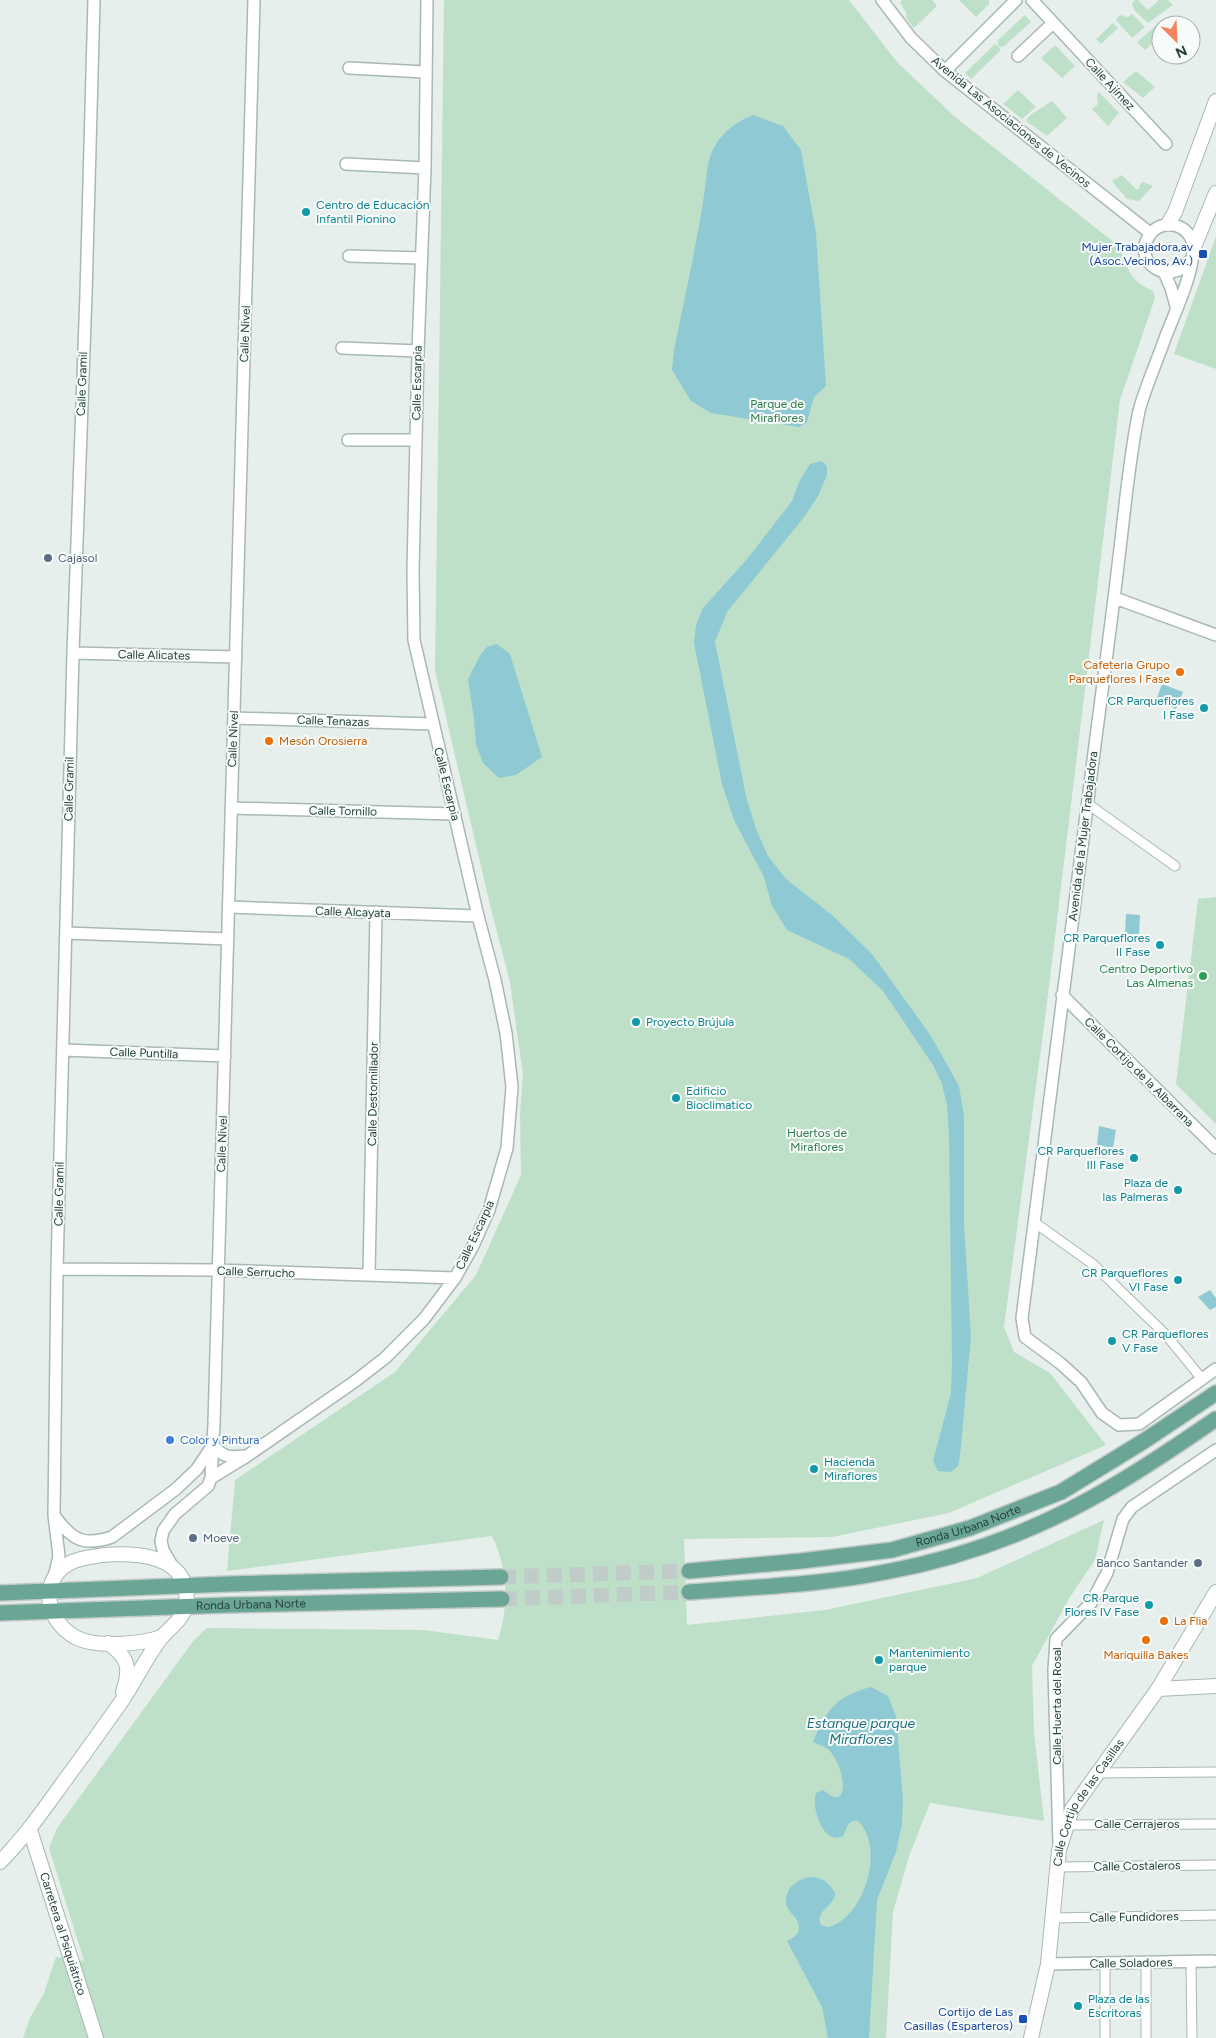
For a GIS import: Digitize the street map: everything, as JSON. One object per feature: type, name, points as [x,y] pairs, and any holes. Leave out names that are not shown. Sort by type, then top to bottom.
[{"type":"main road","name":"Ronda Urbana Norte","points":[[689,1571],[801,1561],[892,1550],[970,1528],[1061,1492],[1144,1441],[1216,1393]]},
{"type":"main road","name":"Ronda Urbana Norte","points":[[689,1592],[809,1583],[884,1572],[976,1549],[1023,1531],[1083,1503],[1117,1484],[1216,1418]]},
{"type":"main road","name":"Ronda Urbana Norte","points":[[0,1593],[185,1585],[501,1577]]},
{"type":"main road","name":"Ronda Urbana Norte","points":[[0,1613],[186,1606],[502,1599]]},
{"type":"street","name":"Calle Gramil","points":[[54,1577],[59,1556],[54,1515],[57,1268],[73,653],[94,0]]},
{"type":"street","name":"Calle Nivel","points":[[211,1478],[225,1056],[254,0]]},
{"type":"street","name":"Calle Escarpia","points":[[174,1568],[163,1550],[161,1541],[163,1531],[175,1514],[208,1486],[211,1478],[248,1456],[354,1382],[385,1358],[424,1320],[455,1278],[489,1210],[507,1148],[512,1087],[506,1033],[495,980],[432,724],[414,640],[416,440],[425,168],[427,0]]},
{"type":"street","name":"Calle Ajímez","points":[[1032,0],[1166,144]]},
{"type":"street","name":"Avenida Las Asociaciones de Vecinos","points":[[888,3],[911,38],[944,71],[1150,233]]},
{"type":"street","points":[[944,71],[1007,3]]},
{"type":"street","points":[[1018,56],[1053,23]]},
{"type":"street","points":[[350,68],[425,72]]},
{"type":"street","points":[[1168,224],[1176,212],[1216,101]]},
{"type":"street","points":[[346,164],[425,168]]},
{"type":"street","name":"Avenida de la Mujer Trabajadora","points":[[1216,193],[1193,253],[1186,286],[1176,306],[1140,408],[1131,453],[1115,598],[1062,995],[1022,1318],[1026,1337],[1081,1382],[1102,1413],[1119,1425],[1139,1424],[1216,1369]]},
{"type":"street","points":[[1168,224],[1186,231],[1191,238],[1193,253],[1180,270],[1164,272],[1153,267],[1145,254],[1146,243],[1150,233],[1158,227],[1168,224]]},
{"type":"street","points":[[349,256],[421,258]]},
{"type":"street","points":[[1164,272],[1176,306]]},
{"type":"street","points":[[342,348],[418,351]]},
{"type":"street","points":[[348,440],[416,440]]},
{"type":"street","points":[[1115,598],[1216,635]]},
{"type":"street","name":"Calle Alicates","points":[[73,653],[236,657]]},
{"type":"street","name":"Calle Tenazas","points":[[234,718],[432,724]]},
{"type":"street","points":[[1088,804],[1175,866]]},
{"type":"street","name":"Calle Tornillo","points":[[231,808],[455,814]]},
{"type":"street","name":"Calle Alcayata","points":[[229,907],[478,916]]},
{"type":"street","name":"Calle Destornillador","points":[[369,1275],[376,912]]},
{"type":"street","points":[[66,933],[228,939]]},
{"type":"street","name":"Calle Cortijo de la Albarrana","points":[[1062,995],[1216,1148]]},
{"type":"street","name":"Calle Puntilla","points":[[63,1050],[225,1056]]},
{"type":"street","points":[[1034,1222],[1094,1265],[1167,1336],[1202,1379]]},
{"type":"street","name":"Calle Serrucho","points":[[57,1268],[217,1270],[455,1278]]},
{"type":"street","points":[[54,1515],[66,1533],[73,1537],[88,1541],[112,1537],[176,1489],[197,1468],[213,1446],[220,1454],[232,1458],[248,1456]]},
{"type":"street","name":"Calle Huerta del Rosal","points":[[1063,1825],[1054,1670],[1056,1639],[1091,1603],[1108,1573],[1123,1519],[1132,1507],[1216,1450]]},
{"type":"street","points":[[0,1862],[30,1830],[119,1705],[162,1637],[177,1622],[186,1606],[185,1585],[174,1568],[158,1558],[116,1554],[79,1559],[64,1566],[54,1577],[48,1592],[51,1611],[60,1624],[77,1638],[108,1643],[137,1643],[162,1637]]},
{"type":"street","name":"Calle Cortijo de las Casillas","points":[[1031,2038],[1048,1964],[1063,1825],[1097,1773],[1158,1689],[1216,1592]]},
{"type":"street","points":[[108,1643],[125,1658],[128,1668],[126,1683],[119,1705]]},
{"type":"street","points":[[1158,1689],[1216,1686]]},
{"type":"street","points":[[1097,1773],[1216,1772]]},
{"type":"street","name":"Calle Cerrajeros","points":[[1063,1825],[1216,1824]]},
{"type":"street","name":"Carretera al Psiquiátrico","points":[[30,1830],[96,2038]]},
{"type":"street","name":"Calle Costaleros","points":[[1058,1867],[1216,1865]]},
{"type":"street","name":"Calle Fundidores","points":[[1053,1918],[1216,1916]]},
{"type":"street","name":"Calle Soladores","points":[[1048,1964],[1213,1961]]},
{"type":"street","points":[[1146,1962],[1146,2038]]},
{"type":"street","points":[[1191,1962],[1192,2038]]},
{"type":"street","points":[[1105,1963],[1105,2038]]},
{"type":"green space","name":"Parque de Miraflores","points":[[444,0],[849,0],[897,62],[954,116],[1120,247],[1131,274],[1139,283],[1153,291],[1155,298],[1120,400],[1046,1011],[1004,1327],[1014,1352],[1050,1373],[1106,1445],[949,1513],[832,1537],[684,1539],[687,1625],[825,1610],[977,1578],[1104,1520],[1095,1560],[1070,1597],[1032,1666],[1034,1732],[1044,1821],[930,1803],[909,1856],[893,1912],[886,2038],[23,2038],[30,2018],[44,1993],[56,1957],[84,1961],[49,1848],[57,1828],[194,1640],[207,1628],[424,1630],[498,1640],[502,1627],[505,1601],[504,1574],[492,1536],[227,1571],[235,1480],[395,1372],[476,1275],[521,1175],[520,1114],[523,1075],[510,982],[435,670]]},
{"type":"green space","points":[[902,0],[932,0],[937,6],[914,28],[906,18],[907,14],[900,3]]},
{"type":"green space","points":[[959,0],[989,0],[989,4],[976,17]]},
{"type":"green space","points":[[1138,0],[1148,10],[1159,0],[1168,0],[1173,5],[1159,15],[1151,15],[1151,21],[1148,23],[1134,10],[1132,3]]},
{"type":"green space","points":[[1132,14],[1145,27],[1132,38],[1116,20],[1120,15],[1128,17]]},
{"type":"green space","points":[[1025,15],[1031,22],[1003,47],[998,46],[998,40]]},
{"type":"green space","points":[[1113,23],[1118,28],[1101,44],[1096,39]]},
{"type":"green space","points":[[1151,30],[1151,45],[1145,50],[1137,42]]},
{"type":"green space","points":[[995,44],[1001,50],[971,79],[965,73]]},
{"type":"green space","points":[[1055,45],[1075,66],[1062,78],[1041,58]]},
{"type":"green space","points":[[1136,71],[1155,87],[1143,98],[1123,82]]},
{"type":"green space","points":[[1018,90],[1036,107],[1022,119],[1003,104]]},
{"type":"green space","points":[[1099,92],[1119,113],[1108,126],[1092,109],[1098,104],[1097,95]]},
{"type":"green space","points":[[1052,101],[1067,118],[1047,136],[1026,121],[1030,115]]},
{"type":"green space","points":[[1122,175],[1136,189],[1139,189],[1140,184],[1143,182],[1153,186],[1139,201],[1127,199],[1112,181]]},
{"type":"green space","points":[[1216,236],[1216,369],[1174,354]]},
{"type":"green space","name":"Centro Deportivo Las Almenas","points":[[1216,897],[1216,1124],[1176,1084],[1198,899]]},
{"type":"water","points":[[753,115],[783,126],[801,150],[816,233],[826,386],[814,397],[807,422],[799,427],[711,413],[691,401],[672,370],[709,159],[718,141],[727,131],[736,123]]},
{"type":"water","points":[[821,461],[827,466],[827,475],[818,496],[805,516],[727,612],[715,642],[746,796],[756,829],[768,856],[786,879],[832,915],[872,954],[931,1036],[959,1086],[964,1116],[964,1225],[971,1336],[960,1456],[958,1466],[951,1472],[938,1471],[933,1461],[951,1393],[952,1363],[949,1135],[947,1105],[942,1084],[933,1065],[883,991],[849,959],[787,930],[772,906],[764,877],[734,820],[722,784],[694,643],[696,625],[703,608],[748,558],[792,501],[800,480],[810,464]]},
{"type":"water","points":[[497,644],[510,654],[542,757],[516,775],[499,778],[483,763],[476,744],[468,679],[481,654],[487,647]]},
{"type":"water","points":[[1162,684],[1183,692],[1176,709],[1156,700]]},
{"type":"water","points":[[1126,914],[1140,915],[1139,935],[1125,934]]},
{"type":"water","points":[[1099,1126],[1116,1130],[1113,1148],[1097,1145]]},
{"type":"water","points":[[1210,1290],[1216,1298],[1216,1307],[1210,1310],[1198,1297]]},
{"type":"water","name":"Estanque parque Miraflores","points":[[871,1687],[888,1696],[896,1716],[903,1799],[902,1824],[896,1852],[877,1900],[869,2038],[828,2038],[822,2007],[787,1941],[797,1934],[799,1927],[798,1921],[788,1910],[786,1900],[790,1889],[799,1881],[812,1877],[823,1880],[835,1893],[832,1902],[820,1916],[821,1925],[828,1927],[841,1921],[852,1911],[861,1897],[867,1881],[870,1864],[870,1847],[866,1833],[858,1821],[849,1823],[843,1836],[836,1838],[824,1831],[815,1807],[816,1793],[823,1790],[837,1797],[840,1796],[843,1786],[839,1767],[830,1751],[813,1742],[823,1721],[834,1706],[849,1695]]},
{"type":"tunnel","points":[[501,1577],[689,1571]]},
{"type":"tunnel","points":[[502,1599],[689,1592]]},
{"type":"place","name":"Centro de Educación Infantil Pionino","points":[[306,212]]},
{"type":"place","name":"Mujer Trabajadora,av (Asoc.Vecinos, Av.)","points":[[1203,254]]},
{"type":"place","name":"Cajasol","points":[[48,558]]},
{"type":"place","name":"Cafeteria Grupo Parqueflores I Fase","points":[[1180,672]]},
{"type":"place","name":"CR Parqueflores I Fase","points":[[1204,708]]},
{"type":"place","name":"Mesón Orosierra","points":[[269,741]]},
{"type":"place","name":"CR Parqueflores II Fase","points":[[1160,945]]},
{"type":"place","name":"Centro Deportivo Las Almenas","points":[[1203,976]]},
{"type":"place","name":"Proyecto Brújula","points":[[636,1022]]},
{"type":"place","name":"Edificio Bioclimatico","points":[[676,1098]]},
{"type":"place","name":"CR Parqueflores III Fase","points":[[1134,1158]]},
{"type":"place","name":"Plaza de las Palmeras","points":[[1178,1190]]},
{"type":"place","name":"CR Parqueflores VI Fase","points":[[1178,1280]]},
{"type":"place","name":"CR Parqueflores V Fase","points":[[1112,1341]]},
{"type":"place","name":"Color y Pintura","points":[[170,1440]]},
{"type":"place","name":"Hacienda Miraflores","points":[[814,1469]]},
{"type":"place","name":"Moeve","points":[[193,1538]]},
{"type":"place","name":"Banco Santander","points":[[1198,1563]]},
{"type":"place","name":"CR Parque Flores IV Fase","points":[[1149,1605]]},
{"type":"place","name":"La Flia","points":[[1164,1621]]},
{"type":"place","name":"Mariquilla Bakes","points":[[1146,1640]]},
{"type":"place","name":"Mantenimiento parque","points":[[879,1660]]},
{"type":"place","name":"Plaza de las Escritoras","points":[[1078,2006]]},
{"type":"place","name":"Cortijo de Las Casillas (Esparteros)","points":[[1023,2019]]},
{"type":"park label","name":"Huertos de Miraflores","points":[[817,1140]]}]
